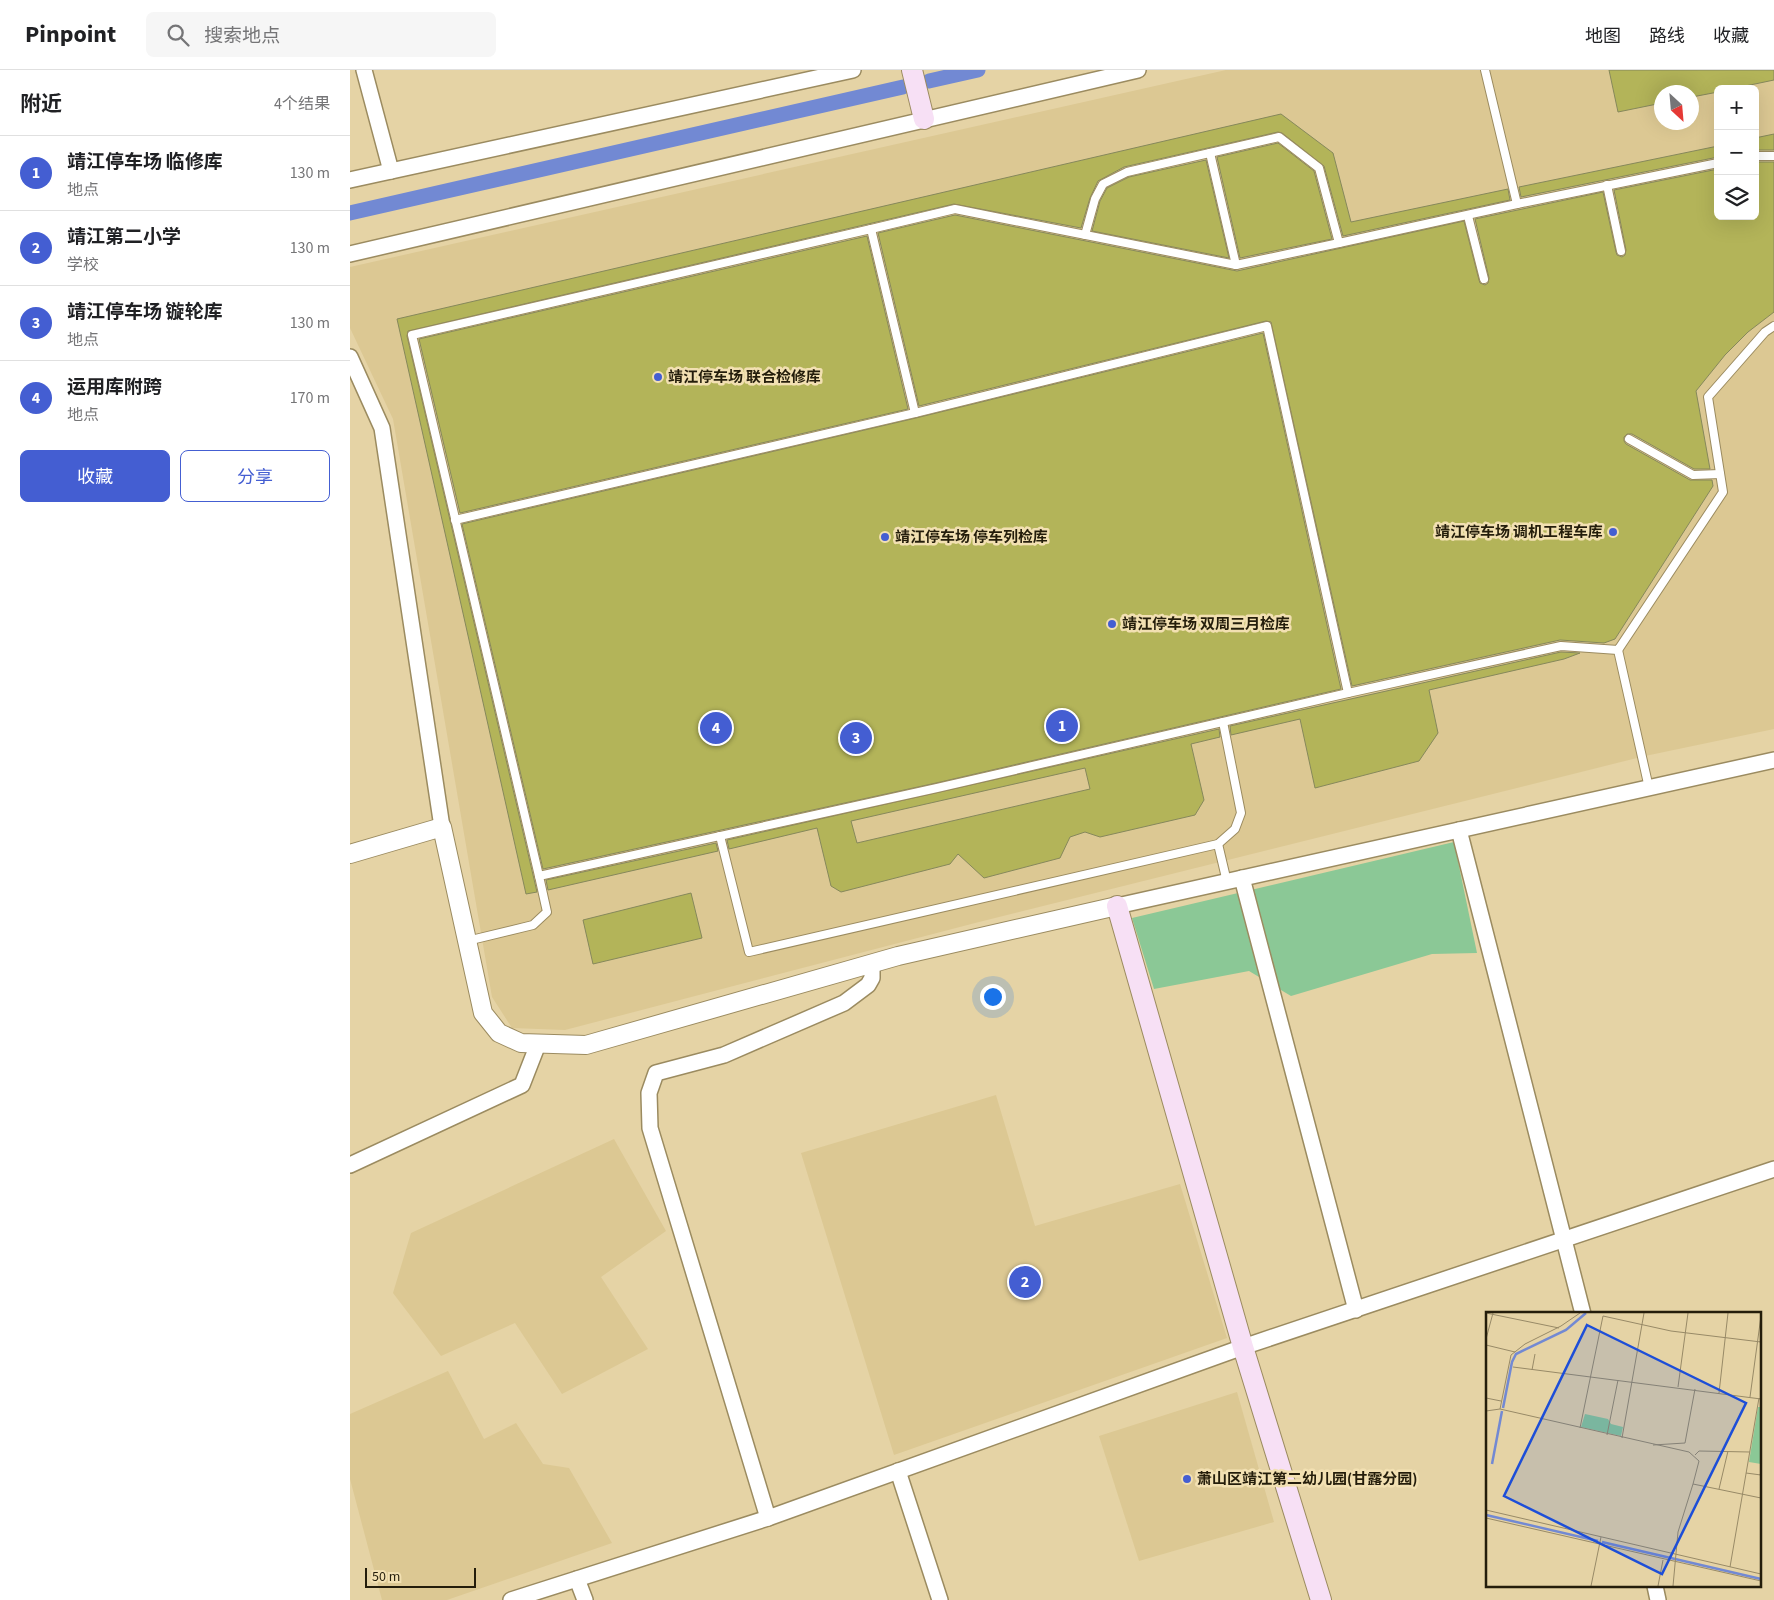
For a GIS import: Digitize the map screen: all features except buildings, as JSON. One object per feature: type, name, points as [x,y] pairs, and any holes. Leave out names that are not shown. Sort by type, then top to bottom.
[{"type":"main road","points":[[912,70],[924,119]]},
{"type":"main road","points":[[1117,906],[1244,1347],[1321,1600]]},
{"type":"street","points":[[364,70],[391,171]]},
{"type":"street","points":[[350,180],[853,70]]},
{"type":"street","points":[[350,254],[1138,70]]},
{"type":"street","points":[[350,358],[382,428],[442,827],[483,1013],[499,1033],[521,1043],[586,1045],[898,956],[1774,760]]},
{"type":"street","points":[[350,854],[442,827]]},
{"type":"street","points":[[1459,830],[1583,1312]]},
{"type":"street","points":[[1242,878],[1356,1310]]},
{"type":"street","points":[[768,1518],[650,1128],[649,1093],[656,1074],[724,1055],[844,1003],[868,986],[872,978],[872,964]]},
{"type":"street","points":[[350,1165],[522,1084],[538,1044]]},
{"type":"street","points":[[512,1600],[768,1518],[1244,1347],[1774,1169]]},
{"type":"street","points":[[898,1471],[940,1600]]},
{"type":"street","points":[[577,1579],[585,1600]]},
{"type":"lane","points":[[1485,70],[1517,204]]},
{"type":"lane","points":[[1085,235],[1095,199],[1103,184],[1127,172],[1279,138],[1319,168],[1339,243]]},
{"type":"lane","points":[[1210,153],[1236,265]]},
{"type":"lane","points":[[1759,156],[1774,156]]},
{"type":"lane","points":[[466,941],[533,925],[547,912],[412,335],[954,209],[1236,265],[1606,185],[1714,164]]},
{"type":"lane","points":[[1606,185],[1621,251]]},
{"type":"lane","points":[[1468,216],[1484,279]]},
{"type":"lane","points":[[871,229],[915,412]]},
{"type":"lane","points":[[454,520],[915,412],[1267,326],[1348,693]]},
{"type":"lane","points":[[1649,788],[1618,650],[1723,492],[1708,397],[1765,332],[1774,326]]},
{"type":"lane","points":[[1629,439],[1693,475],[1720,474]]},
{"type":"lane","points":[[539,876],[947,786],[1348,693],[1561,646],[1618,650]]},
{"type":"lane","points":[[720,836],[749,952],[1218,844],[1235,828],[1241,814],[1223,722]]},
{"type":"lane","points":[[1218,844],[1226,882]]},
{"type":"shaded area","points":[[1226,70],[1774,70],[1774,729],[1645,756],[979,922],[565,1030],[512,1028],[492,997],[393,419],[350,328],[350,267]]},
{"type":"shaded area","points":[[996,1095],[1035,1226],[1180,1184],[1227,1338],[894,1455],[801,1153]]},
{"type":"shaded area","points":[[614,1139],[666,1231],[601,1277],[648,1349],[562,1394],[515,1323],[441,1356],[393,1293],[411,1233]]},
{"type":"shaded area","points":[[448,1371],[484,1439],[516,1423],[543,1464],[569,1468],[612,1543],[447,1600],[382,1600],[350,1479],[350,1414]]},
{"type":"shaded area","name":"萧山区靖江第二幼儿园(甘露分园)","points":[[1237,1392],[1274,1522],[1139,1561],[1099,1436]]},
{"type":"green space","points":[[1454,842],[1477,953],[1432,954],[1291,996],[1249,971],[1154,989],[1132,918]]},
{"type":"waterway","points":[[929,81],[978,70]]},
{"type":"waterway","points":[[350,213],[903,87]]},
{"type":"place","name":"靖江停车场 联合检修库","points":[[658,377]]},
{"type":"place","name":"靖江停车场 调机工程车库","points":[[1613,532]]},
{"type":"place","name":"靖江停车场 停车列检库","points":[[885,537]]},
{"type":"place","name":"靖江停车场 双周三月检库","points":[[1112,624]]},
{"type":"place","name":"靖江停车场 临修库","points":[[1062,726]]},
{"type":"place","name":"运用库附跨","points":[[716,728]]},
{"type":"place","name":"靖江停车场 镟轮库","points":[[856,738]]},
{"type":"place","name":"靖江第二小学","points":[[1025,1282]]},
{"type":"place","name":"萧山区靖江第二幼儿园(甘露分园)","points":[[1187,1479]]}]
